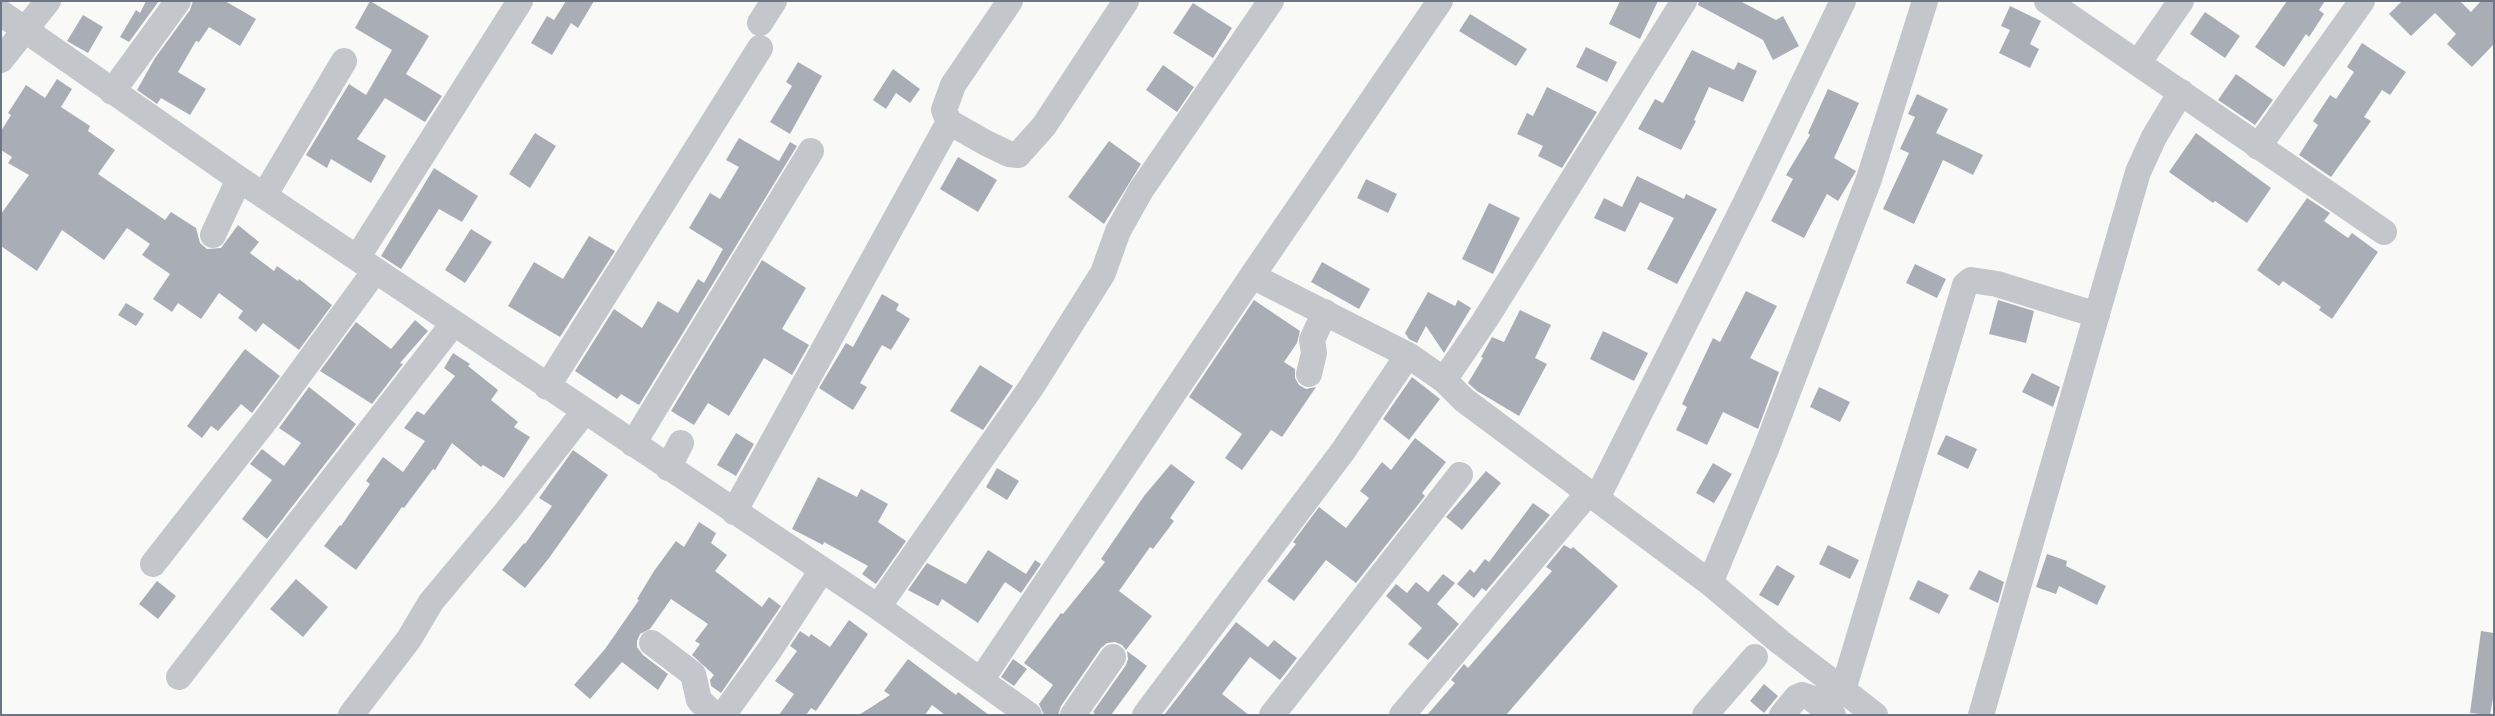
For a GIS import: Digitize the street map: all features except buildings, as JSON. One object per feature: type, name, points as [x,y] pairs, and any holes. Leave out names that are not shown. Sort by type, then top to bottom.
[{"type":"street","points":[[1,60],[48,1]]},
{"type":"street","points":[[112,92],[178,1]]},
{"type":"street","points":[[153,564],[268,416],[366,265],[520,1]]},
{"type":"street","points":[[547,387],[760,36],[774,1]]},
{"type":"street","points":[[1010,1],[946,101],[944,110],[949,122],[994,147],[1009,154],[1018,155],[1044,126],[1126,1]]},
{"type":"street","points":[[878,607],[1037,378],[1103,273],[1118,231],[1141,190],[1271,1]]},
{"type":"street","points":[[981,680],[1252,276],[1440,1]]},
{"type":"street","points":[[1444,380],[1485,320],[1684,1]]},
{"type":"street","points":[[1402,715],[1593,495],[1746,202],[1843,1]]},
{"type":"street","points":[[1710,583],[1766,449],[1850,231],[1872,170],[1925,1]]},
{"type":"street","points":[[2047,1],[2384,232]]},
{"type":"street","points":[[2138,63],[2181,1]]},
{"type":"street","points":[[2258,147],[2362,1]]},
{"type":"street","points":[[1,13],[238,179],[878,607],[1029,715]]},
{"type":"street","points":[[264,196],[344,61]]},
{"type":"street","points":[[1982,715],[2138,172],[2154,137],[2181,92]]},
{"type":"street","points":[[734,512],[949,122]]},
{"type":"street","points":[[633,444],[811,152]]},
{"type":"street","points":[[213,235],[238,179]]},
{"type":"street","points":[[1252,276],[1408,355],[1444,380],[1464,400],[1710,583],[1875,715]]},
{"type":"street","points":[[1843,690],[1965,285],[1972,280],[1997,284],[2098,314]]},
{"type":"street","points":[[1309,374],[1314,353],[1312,340],[1324,312]]},
{"type":"street","points":[[179,677],[346,465],[453,324]]},
{"type":"street","points":[[1145,715],[1343,452],[1408,355]]},
{"type":"street","points":[[350,715],[408,639],[431,602],[501,519],[584,412]]},
{"type":"street","points":[[668,468],[681,443]]},
{"type":"street","points":[[1272,715],[1460,475]]},
{"type":"street","points":[[723,715],[769,652],[822,570]]},
{"type":"street","points":[[652,643],[693,674],[699,700],[714,715]]},
{"type":"street","points":[[1073,715],[1113,657]]},
{"type":"street","points":[[1705,715],[1755,657]]},
{"type":"street","points":[[1782,715],[1797,697],[1802,695],[1811,698],[1833,715]]}]
